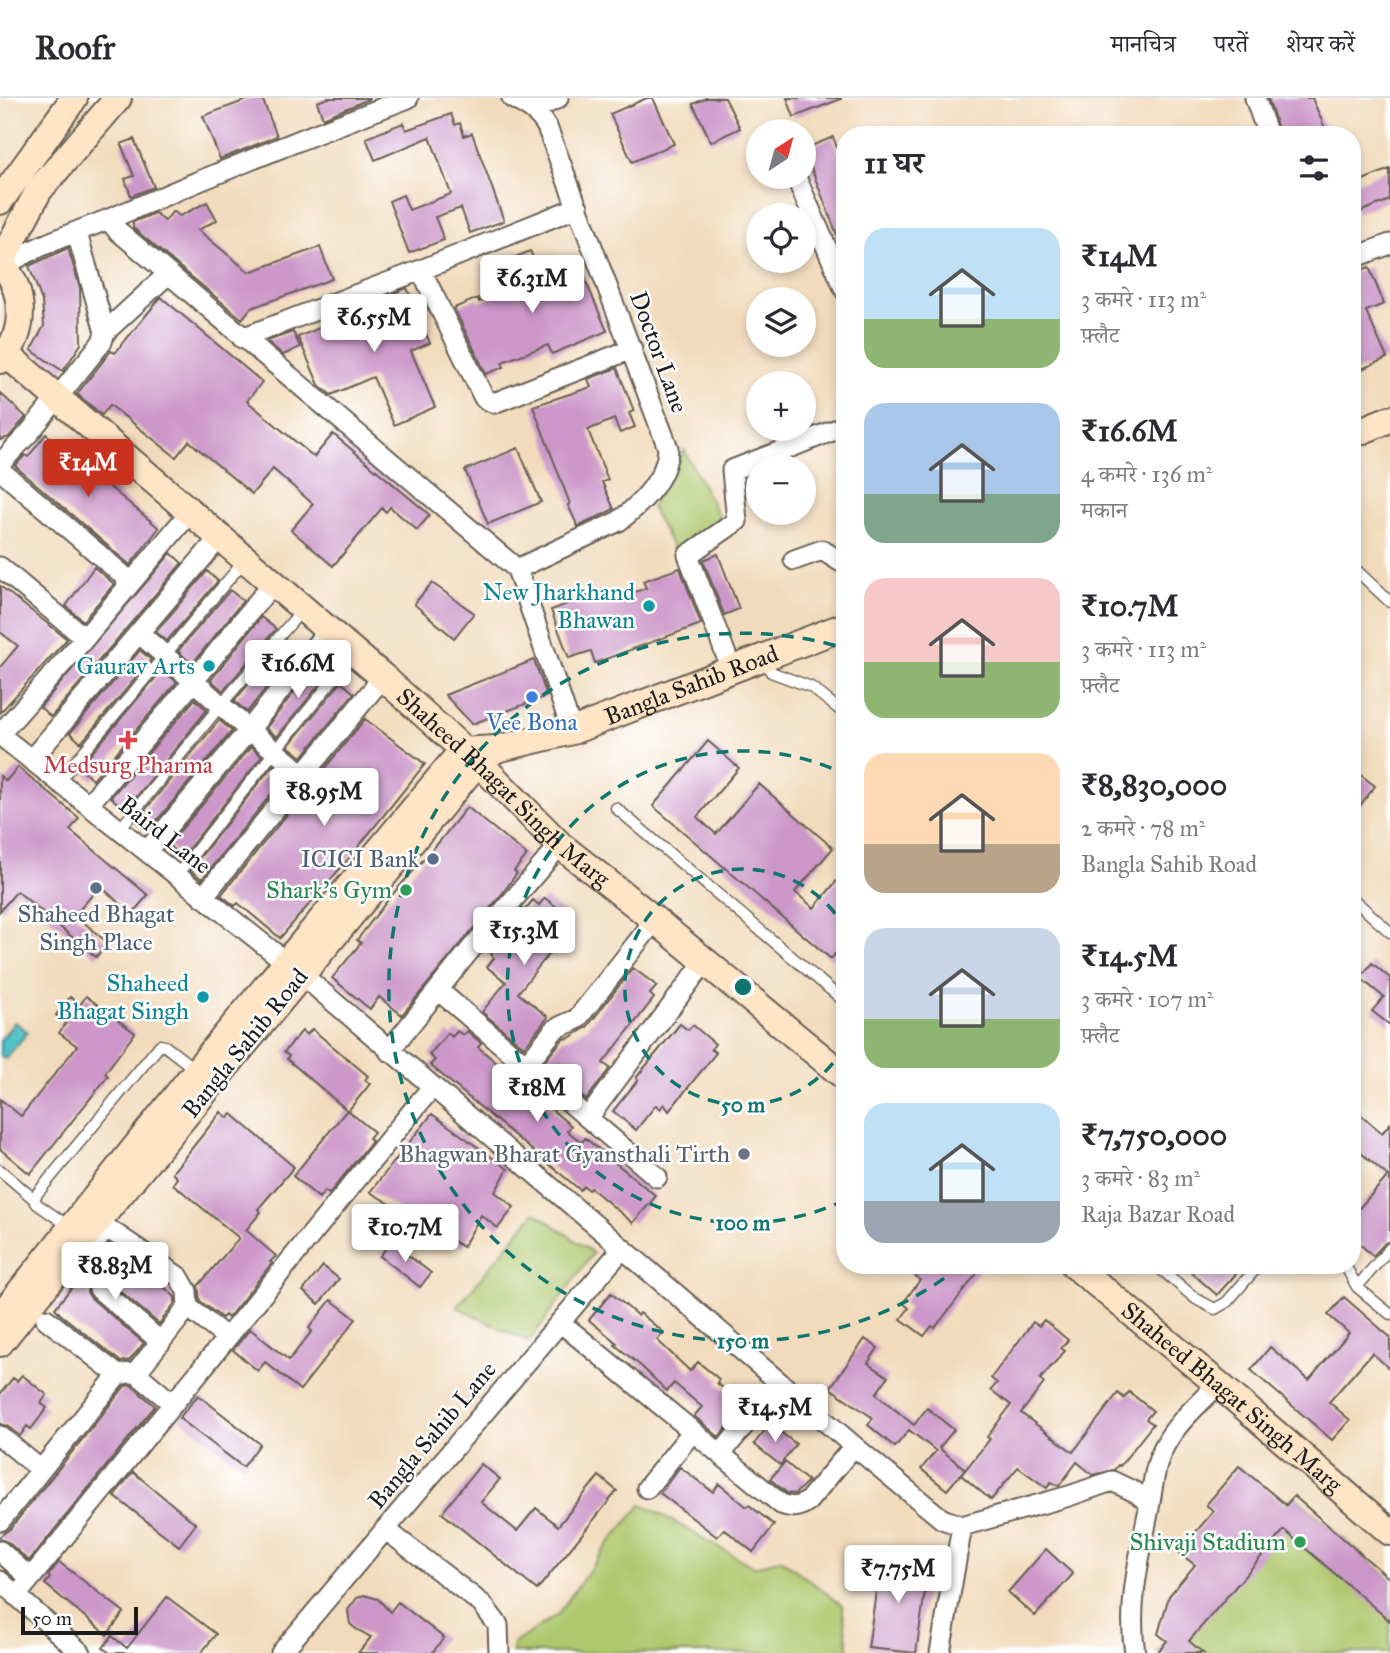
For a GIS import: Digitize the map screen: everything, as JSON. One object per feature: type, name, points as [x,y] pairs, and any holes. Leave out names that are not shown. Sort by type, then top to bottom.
[{"type":"street","points":[[0,201],[74,98]]},
{"type":"street","points":[[2,263],[39,190],[118,98]]},
{"type":"street","points":[[2,263],[274,149],[408,98]]},
{"type":"street","points":[[512,98],[534,110],[558,98]]},
{"type":"street","points":[[1255,98],[1265,126]]},
{"type":"street","name":"Doctor Lane","points":[[517,569],[619,520],[633,510],[668,462],[668,448],[578,207],[547,127],[542,117],[534,110]]},
{"type":"street","points":[[801,189],[836,269]]},
{"type":"street","points":[[242,338],[578,207]]},
{"type":"street","points":[[109,220],[117,230],[242,338],[517,569],[572,731]]},
{"type":"street","points":[[76,233],[105,332]]},
{"type":"street","points":[[1361,255],[1390,244]]},
{"type":"street","points":[[2,263],[17,290],[20,312],[17,334],[3,357]]},
{"type":"street","points":[[421,270],[488,402],[494,403],[632,349]]},
{"type":"street","points":[[0,464],[96,352],[105,332],[168,274]]},
{"type":"street","name":"Shaheed Bhagat Singh Marg","points":[[3,357],[57,397],[383,677],[478,755],[490,774],[560,845],[836,1070]]},
{"type":"street","points":[[1361,431],[1390,419]]},
{"type":"street","points":[[731,668],[688,555],[737,521],[732,470],[836,430]]},
{"type":"street","points":[[0,470],[131,582]]},
{"type":"street","points":[[3,740],[190,512]]},
{"type":"street","points":[[31,760],[220,537]]},
{"type":"street","points":[[794,560],[822,550],[836,559]]},
{"type":"street","points":[[0,567],[85,638]]},
{"type":"street","points":[[88,805],[273,583]]},
{"type":"street","name":"Bangla Sahib Road","points":[[0,1343],[294,968],[478,755],[572,731],[836,629]]},
{"type":"street","points":[[147,851],[328,630]]},
{"type":"street","points":[[139,633],[220,706],[303,774]]},
{"type":"street","points":[[203,897],[383,677]]},
{"type":"street","name":"Baird Lane","points":[[3,740],[294,968],[854,1446],[942,1519],[962,1526]]},
{"type":"street","points":[[389,1051],[560,845]]},
{"type":"street","points":[[526,1065],[555,1028],[577,1019],[655,920]]},
{"type":"street","points":[[588,1118],[705,961]]},
{"type":"street","name":"Bangla Sahib Road","points":[[0,1317],[197,1070],[294,968]]},
{"type":"street","points":[[438,990],[657,1177]]},
{"type":"street","points":[[16,1596],[432,1087]]},
{"type":"street","points":[[0,1359],[112,1223],[179,1277],[187,1291],[188,1307],[161,1342],[127,1374],[41,1470],[0,1521]]},
{"type":"street","name":"Bangla Sahib Lane","points":[[281,1653],[622,1249]]},
{"type":"street","name":"Shaheed Bhagat Singh Marg","points":[[1085,1274],[1390,1532]]},
{"type":"street","points":[[99,1289],[161,1342]]},
{"type":"street","points":[[188,1307],[227,1338]]},
{"type":"street","points":[[46,1319],[173,1404]]},
{"type":"street","points":[[560,1322],[782,1504],[800,1507],[808,1501],[854,1446]]},
{"type":"street","points":[[721,1454],[779,1382]]},
{"type":"street","points":[[1135,1653],[1131,1630],[1136,1572],[1154,1473],[1165,1445],[1180,1424],[1218,1384]]},
{"type":"street","points":[[648,1488],[693,1431]]},
{"type":"street","points":[[0,1436],[41,1470]]},
{"type":"street","points":[[940,1653],[962,1526],[1112,1481],[1137,1493],[1150,1504]]},
{"type":"street","points":[[384,1529],[482,1604],[498,1625],[499,1653]]},
{"type":"street","points":[[0,1551],[30,1578]]},
{"type":"street","points":[[0,1581],[81,1653]]},
{"type":"lane","points":[[58,782],[246,559]]},
{"type":"lane","points":[[1361,575],[1390,602]]},
{"type":"lane","points":[[119,830],[303,608]]},
{"type":"lane","points":[[177,875],[355,653]]},
{"type":"lane","points":[[765,656],[771,672],[811,687],[836,707]]},
{"type":"lane","points":[[616,808],[836,994]]},
{"type":"lane","points":[[1361,906],[1390,932]]},
{"type":"lane","points":[[34,1199],[160,1045],[197,1070]]},
{"type":"lane","points":[[141,1187],[182,1136]]},
{"type":"lane","points":[[0,1170],[37,1204],[70,1227]]},
{"type":"lane","points":[[1357,1287],[1390,1248]]},
{"type":"lane","points":[[1167,1274],[1196,1299],[1215,1309],[1227,1302],[1251,1274]]},
{"type":"lane","points":[[1350,1274],[1357,1287],[1390,1314]]},
{"type":"green space","points":[[684,450],[723,524],[674,550],[651,507]]},
{"type":"green space","points":[[535,1212],[593,1253],[529,1342],[457,1307]]},
{"type":"green space","name":"Shivaji Stadium","points":[[1294,1496],[1390,1579],[1390,1653],[1157,1653]]},
{"type":"green space","points":[[642,1504],[754,1567],[781,1559],[842,1605],[849,1653],[512,1653],[513,1644],[557,1615],[609,1543]]},
{"type":"water","points":[[15,1022],[28,1032],[5,1059],[0,1055],[0,1040]]},
{"type":"building","points":[[252,98],[262,98],[277,136],[220,159],[203,116]]},
{"type":"building","points":[[328,98],[369,99],[323,118],[317,102]]},
{"type":"building","points":[[653,98],[674,144],[632,162],[610,114]]},
{"type":"building","points":[[706,98],[725,98],[740,128],[711,142],[693,104]]},
{"type":"building","points":[[787,98],[841,98],[841,99],[794,117]]},
{"type":"building","points":[[1268,98],[1312,98],[1324,126],[1277,126]]},
{"type":"building","points":[[451,114],[455,125],[460,123],[464,136],[472,133],[504,221],[470,233],[461,208],[435,217],[444,240],[409,253],[389,201],[403,195],[409,210],[451,194],[430,137],[375,160],[366,138],[403,123],[406,130]]},
{"type":"building","points":[[833,137],[836,145],[836,232],[816,180],[816,144]]},
{"type":"building","points":[[134,139],[154,187],[131,196],[125,179],[134,176],[121,144]]},
{"type":"building","points":[[1390,169],[1390,200],[1361,211],[1361,181]]},
{"type":"building","points":[[207,202],[217,220],[198,230],[249,272],[320,247],[332,279],[251,308],[242,319],[133,228],[133,222],[155,213],[165,221],[173,211],[180,216]]},
{"type":"building","points":[[68,248],[80,288],[81,344],[63,371],[31,350],[44,326],[42,301],[29,266]]},
{"type":"building","points":[[530,251],[541,273],[576,258],[607,331],[552,354],[548,345],[502,362],[504,367],[486,374],[454,308],[478,298],[479,302],[523,286],[513,258]]},
{"type":"building","points":[[1369,267],[1384,304],[1366,311],[1387,358],[1361,369],[1361,270]]},
{"type":"building","points":[[407,288],[430,343],[411,351],[435,407],[394,425],[373,377],[331,395],[319,385],[298,337]]},
{"type":"building","points":[[161,297],[262,382],[247,401],[314,457],[333,434],[430,515],[417,530],[390,507],[386,512],[382,508],[333,566],[291,530],[313,504],[273,469],[252,494],[189,441],[176,457],[110,405],[102,415],[77,394],[111,351],[115,353]]},
{"type":"building","points":[[293,332],[300,347],[283,355],[267,341]]},
{"type":"building","points":[[617,368],[634,411],[629,413],[635,427],[620,433],[614,419],[588,430],[608,480],[602,482],[614,509],[578,527],[533,406],[591,387],[588,379]]},
{"type":"building","points":[[0,393],[26,417],[9,437],[0,440]]},
{"type":"building","points":[[46,434],[159,528],[130,565],[15,466],[25,455],[28,457]]},
{"type":"building","points":[[518,448],[541,502],[488,524],[465,470]]},
{"type":"building","points":[[171,553],[182,563],[51,717],[40,707]]},
{"type":"building","points":[[718,554],[739,609],[724,615],[703,560]]},
{"type":"building","points":[[94,567],[114,584],[83,621],[66,606]]},
{"type":"building","name":"New Jharkhand Bhawan","points":[[680,568],[701,624],[595,663],[591,651],[569,658],[551,610],[604,590],[609,602],[646,588],[643,581]]},
{"type":"building","points":[[207,571],[218,581],[167,641],[156,632]]},
{"type":"building","points":[[432,583],[474,613],[454,638],[414,604]]},
{"type":"building","points":[[0,586],[67,639],[0,713],[0,667],[18,646],[0,632]]},
{"type":"building","points":[[230,590],[243,601],[192,664],[178,651]]},
{"type":"building","points":[[261,617],[276,629],[223,691],[211,680]]},
{"type":"building","points":[[140,650],[151,660],[81,743],[70,733]]},
{"type":"building","points":[[277,651],[288,660],[247,712],[234,701]]},
{"type":"building","points":[[534,660],[547,696],[472,724],[445,695]]},
{"type":"building","points":[[317,663],[329,673],[277,737],[266,728]]},
{"type":"building","points":[[162,670],[177,682],[93,780],[79,768]]},
{"type":"building","points":[[341,682],[354,693],[302,757],[288,746]]},
{"type":"building","points":[[195,699],[207,710],[125,811],[111,797]]},
{"type":"building","points":[[365,719],[425,764],[280,938],[238,903],[235,906],[221,895]]},
{"type":"building","points":[[219,720],[232,731],[148,831],[136,821]]},
{"type":"building","points":[[708,741],[739,768],[697,817],[716,834],[759,784],[833,848],[795,892],[814,908],[836,882],[836,953],[831,959],[653,806]]},
{"type":"building","points":[[251,747],[262,756],[182,857],[168,845]]},
{"type":"building","points":[[273,765],[286,776],[202,879],[190,870]]},
{"type":"building","points":[[18,767],[79,818],[70,830],[148,895],[132,914],[100,886],[75,915],[108,943],[96,957],[17,891],[0,911],[0,776],[6,781]]},
{"type":"building","points":[[1361,775],[1375,786],[1361,804]]},
{"type":"building","points":[[467,807],[527,855],[514,871],[517,873],[502,894],[402,1015],[379,997],[370,1009],[332,978],[361,943],[357,940],[391,896]]},
{"type":"building","points":[[545,898],[569,917],[564,922],[570,927],[518,993],[548,1017],[524,1047],[482,1012],[506,982],[487,967],[494,958],[491,954],[507,933],[503,930],[521,909],[524,911],[533,900],[539,905]]},
{"type":"building","points":[[1372,963],[1390,978],[1390,1025],[1372,1011],[1384,997],[1361,977]]},
{"type":"building","points":[[633,968],[657,986],[650,994],[654,998],[603,1063],[610,1068],[586,1100],[543,1063],[563,1039],[587,1027]]},
{"type":"building","points":[[86,996],[135,1033],[105,1073],[108,1076],[30,1174],[0,1149],[0,1099],[21,1116],[77,1046],[59,1033],[66,1023],[56,1015],[70,997],[80,1005]]},
{"type":"building","points":[[680,1024],[688,1030],[693,1025],[715,1044],[711,1049],[716,1053],[669,1111],[664,1104],[660,1109],[656,1105],[636,1130],[613,1111]]},
{"type":"building","points":[[312,1029],[368,1076],[365,1080],[370,1084],[348,1111],[287,1059],[289,1056],[284,1052],[302,1031],[307,1035]]},
{"type":"building","points":[[457,1031],[463,1035],[467,1031],[481,1043],[478,1047],[571,1126],[567,1131],[582,1142],[585,1138],[656,1196],[633,1223],[591,1188],[589,1190],[584,1186],[580,1190],[430,1065],[435,1060],[429,1055],[448,1033],[452,1037]]},
{"type":"building","points":[[347,1110],[374,1132],[369,1138],[372,1141],[329,1194],[325,1191],[319,1198],[293,1176]]},
{"type":"building","points":[[221,1112],[228,1118],[232,1114],[294,1167],[258,1209],[261,1212],[246,1230],[276,1256],[228,1318],[225,1315],[222,1318],[200,1301],[198,1286],[239,1238],[173,1184],[177,1178],[172,1173]]},
{"type":"building","points":[[432,1114],[508,1169],[495,1192],[514,1207],[498,1228],[481,1215],[463,1247],[370,1192]]},
{"type":"building","points":[[1361,1115],[1382,1133],[1390,1124],[1390,1241],[1373,1256],[1361,1245],[1361,1206],[1388,1176],[1361,1153]]},
{"type":"building","points":[[391,1242],[431,1273],[420,1287],[380,1256]]},
{"type":"building","points":[[109,1245],[138,1264],[175,1297],[175,1303],[159,1324],[106,1279],[96,1277],[89,1282],[87,1292],[91,1298],[144,1343],[130,1360],[121,1362],[55,1308],[88,1267],[86,1265]]},
{"type":"building","points":[[323,1266],[339,1279],[319,1304],[303,1291]]},
{"type":"building","points":[[913,1274],[976,1274],[935,1328],[932,1326],[924,1336],[901,1319],[909,1308],[903,1303],[920,1280]]},
{"type":"building","points":[[1193,1274],[1236,1274],[1217,1295]]},
{"type":"building","points":[[611,1293],[638,1316],[640,1313],[663,1332],[657,1340],[690,1371],[698,1362],[719,1379],[717,1383],[744,1406],[719,1437],[694,1416],[702,1407],[674,1383],[667,1391],[589,1320]]},
{"type":"building","points":[[1344,1297],[1390,1337],[1390,1369],[1372,1353],[1329,1402],[1350,1420],[1332,1440],[1251,1370],[1270,1347],[1309,1380],[1349,1333],[1328,1315]]},
{"type":"building","points":[[331,1300],[356,1319],[300,1390],[265,1362],[258,1371],[233,1350],[250,1329],[289,1360],[312,1331],[309,1328]]},
{"type":"building","points":[[1044,1320],[1068,1340],[1061,1348],[1065,1351],[1040,1379],[1044,1383],[1021,1413],[1073,1452],[1118,1393],[1124,1398],[1129,1392],[1153,1411],[1146,1419],[1153,1424],[1114,1470],[1093,1475],[1077,1462],[1059,1486],[1051,1482],[1047,1488],[1018,1467],[991,1500],[961,1475],[990,1439],[987,1437],[1011,1405],[991,1390],[997,1383],[991,1378],[1033,1322],[1039,1326]]},
{"type":"building","points":[[865,1339],[878,1348],[868,1363],[888,1377],[876,1394],[914,1425],[927,1408],[954,1430],[939,1448],[965,1469],[947,1490],[921,1469],[936,1451],[909,1430],[895,1447],[868,1425],[873,1418],[830,1388]]},
{"type":"building","points":[[22,1375],[47,1395],[41,1403],[47,1408],[31,1429],[27,1426],[20,1436],[0,1424],[0,1394],[13,1378],[17,1381]]},
{"type":"building","points":[[131,1385],[155,1406],[29,1561],[8,1542],[0,1539],[0,1536],[10,1529],[125,1386]]},
{"type":"building","points":[[198,1395],[260,1444],[243,1467],[179,1418]]},
{"type":"building","points":[[770,1424],[796,1444],[780,1465],[754,1444]]},
{"type":"building","points":[[785,1462],[808,1481],[795,1494],[787,1493],[770,1479]]},
{"type":"building","points":[[481,1464],[500,1479],[481,1502],[517,1531],[536,1508],[558,1526],[599,1476],[617,1491],[537,1590],[442,1513]]},
{"type":"building","points":[[1239,1466],[1286,1505],[1294,1496],[1390,1579],[1390,1621],[1284,1530],[1189,1641],[1203,1653],[1157,1653],[1167,1641],[1158,1634],[1169,1596],[1195,1565],[1178,1552],[1214,1511],[1206,1505]]},
{"type":"building","points":[[680,1467],[713,1492],[719,1484],[774,1525],[753,1552],[724,1529],[717,1537],[660,1493]]},
{"type":"building","points":[[133,1472],[196,1524],[179,1546],[114,1496]]},
{"type":"building","points":[[1046,1549],[1073,1574],[1035,1616],[1008,1592]]},
{"type":"building","points":[[881,1556],[929,1564],[916,1653],[868,1648]]},
{"type":"building","points":[[59,1562],[124,1612],[107,1635],[45,1584]]},
{"type":"building","points":[[364,1595],[378,1599],[390,1612],[398,1602],[444,1638],[432,1653],[358,1653],[371,1637],[350,1624],[348,1610],[357,1598]]},
{"type":"building","points":[[167,1597],[216,1634],[201,1653],[110,1653],[103,1648],[112,1636],[127,1648]]},
{"type":"place","name":"New Jharkhand Bhawan","points":[[649,606]]},
{"type":"place","name":"Gaurav Arts","points":[[209,666]]},
{"type":"place","name":"Vee Bona","points":[[532,697]]},
{"type":"place","name":"Medsurg Pharma","points":[[128,740]]},
{"type":"place","name":"ICICI Bank","points":[[433,859]]},
{"type":"place","name":"Shaheed Bhagat Singh Place","points":[[96,888]]},
{"type":"place","name":"Shark's Gym","points":[[406,890]]},
{"type":"place","name":"Shaheed Bhagat Singh","points":[[203,997]]},
{"type":"place","name":"Bhagwan Bharat Gyansthali Tirth","points":[[744,1154]]},
{"type":"place","name":"Shivaji Stadium","points":[[1300,1542]]}]
